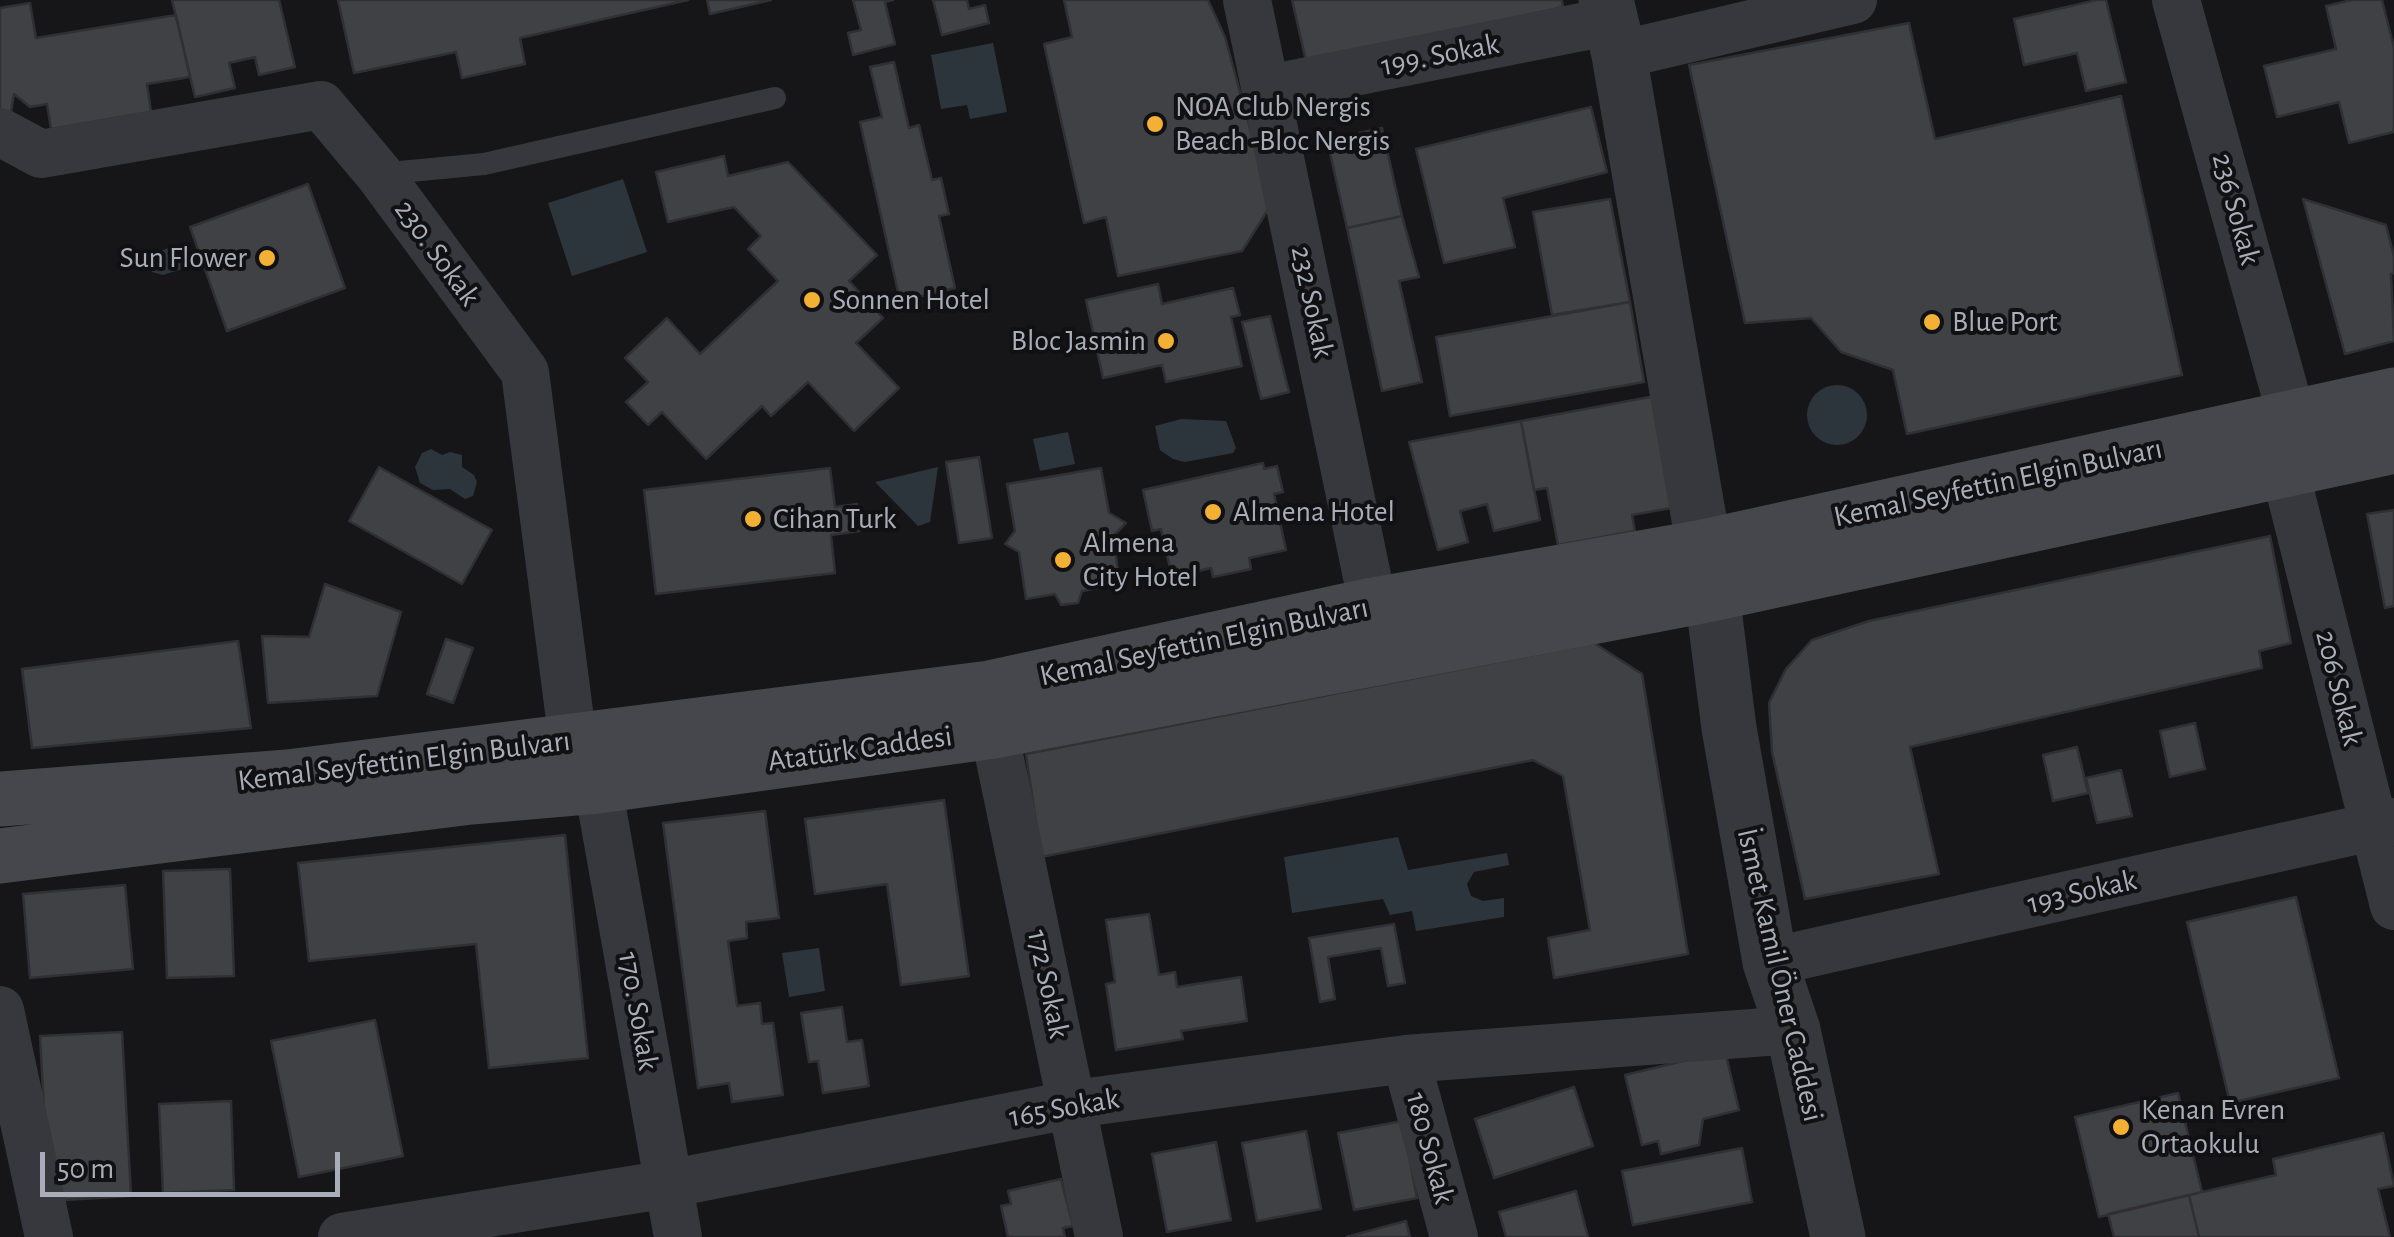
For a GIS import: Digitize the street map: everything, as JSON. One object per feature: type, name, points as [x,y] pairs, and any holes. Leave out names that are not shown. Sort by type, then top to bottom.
[{"type":"main road","name":"Kemal Seyfettin Elgin Bulvarı","points":[[1708,570],[2394,395]]},
{"type":"main road","name":"Kemal Seyfettin Elgin Bulvarı","points":[[0,799],[288,777],[585,764],[990,688],[1373,604],[1708,570],[2285,471],[2394,446]]},
{"type":"main road","name":"Atatürk Caddesi","points":[[0,856],[471,797],[585,764],[994,731],[1708,570]]},
{"type":"street","name":"232 Sokak","points":[[1247,0],[1373,604]]},
{"type":"street","name":"199. Sokak","points":[[1268,90],[1612,25],[1854,0]]},
{"type":"street","name":"236 Sokak","points":[[2176,0],[2292,418]]},
{"type":"street","name":"İsmet Kamil Öner Caddesi","points":[[1612,25],[1708,570],[1729,728],[1770,962],[1793,1030],[1838,1237]]},
{"type":"street","name":"230. Sokak","points":[[0,132],[42,154],[320,105],[379,174],[524,372],[585,764]]},
{"type":"street","name":"206 Sokak","points":[[2285,471],[2384,825],[2394,906]]},
{"type":"street","name":"172 Sokak","points":[[994,731],[1099,1237]]},
{"type":"street","name":"170. Sokak","points":[[585,764],[678,1237]]},
{"type":"street","name":"193 Sokak","points":[[1770,962],[2384,825]]},
{"type":"street","points":[[0,1010],[49,1237]]},
{"type":"street","name":"165 Sokak","points":[[342,1237],[668,1184],[1074,1104],[1406,1059],[1793,1030]]},
{"type":"street","name":"180 Sokak","points":[[1406,1059],[1454,1237]]},
{"type":"lane","points":[[379,174],[484,164],[775,98]]},
{"type":"shaded area","points":[[993,43],[1007,112],[970,119],[967,105],[941,109],[931,55]]},
{"type":"shaded area","points":[[623,179],[647,252],[572,276],[548,203]]},
{"type":"shaded area","points":[[188,242],[195,265],[163,275],[152,272],[150,254]]},
{"type":"shaded area","points":[[1837,385],[1858,394],[1867,415],[1858,436],[1837,445],[1816,436],[1807,415],[1816,394]]},
{"type":"shaded area","points":[[1181,419],[1226,421],[1236,448],[1233,453],[1185,462],[1173,459],[1160,450],[1155,426]]},
{"type":"shaded area","points":[[1068,432],[1075,464],[1040,471],[1033,439]]},
{"type":"shaded area","points":[[431,449],[442,455],[462,455],[462,467],[477,482],[473,496],[465,499],[450,489],[433,490],[420,483],[415,467],[422,453]]},
{"type":"shaded area","points":[[938,467],[930,522],[918,526],[875,482]]},
{"type":"shaded area","points":[[1398,837],[1408,870],[1507,853],[1509,865],[1474,872],[1467,884],[1471,896],[1483,901],[1504,898],[1504,917],[1416,931],[1412,911],[1390,915],[1383,899],[1292,913],[1284,857]]},
{"type":"shaded area","points":[[819,948],[825,991],[789,997],[782,953]]},
{"type":"building","points":[[172,0],[279,0],[295,67],[259,75],[255,57],[229,63],[235,88],[195,97]]},
{"type":"building","points":[[338,0],[688,0],[520,38],[525,64],[462,78],[456,52],[354,73]]},
{"type":"building","points":[[707,0],[771,0],[710,14]]},
{"type":"building","points":[[853,0],[893,0],[885,2],[895,44],[853,55],[848,33],[861,30]]},
{"type":"building","points":[[933,0],[967,0],[969,9],[985,5],[989,23],[942,35]]},
{"type":"building","name":"NOA Club Nergis Beach -Bloc Nergis","points":[[1064,0],[1208,0],[1225,37],[1271,205],[1242,251],[1118,276],[1106,217],[1084,223],[1044,44],[1072,37]]},
{"type":"building","points":[[1292,0],[1562,0],[1563,7],[1307,65]]},
{"type":"building","points":[[2106,0],[2126,82],[2086,91],[2077,53],[2024,65],[2014,19]]},
{"type":"building","points":[[2352,0],[2382,0],[2394,48],[2394,132],[2349,143],[2339,102],[2277,117],[2264,66],[2336,49],[2326,6]]},
{"type":"building","points":[[30,3],[36,38],[176,15],[190,77],[147,84],[151,112],[51,129],[47,104],[30,107],[14,94],[9,124],[0,118],[0,8]]},
{"type":"building","points":[[1909,23],[1935,139],[2121,96],[2182,375],[1907,434],[1893,370],[1841,352],[1811,318],[1745,323],[1689,65]]},
{"type":"building","points":[[894,62],[909,128],[919,125],[932,180],[941,178],[949,214],[939,216],[955,288],[900,301],[860,122],[882,117],[870,67]]},
{"type":"building","points":[[1591,107],[1607,172],[1503,198],[1515,247],[1444,263],[1416,149]]},
{"type":"building","points":[[1382,128],[1402,216],[1347,228],[1327,140]]},
{"type":"building","name":"Sonnen Hotel","points":[[724,156],[728,176],[788,162],[877,255],[849,281],[883,318],[856,343],[899,388],[854,431],[808,382],[771,416],[762,406],[706,459],[662,412],[648,425],[626,402],[648,382],[625,358],[667,318],[700,354],[778,281],[748,249],[761,236],[734,207],[668,222],[656,172]]},
{"type":"building","name":"Sun Flower","points":[[308,184],[345,288],[227,331],[190,227]]},
{"type":"building","points":[[1610,199],[1630,302],[1552,315],[1533,212]]},
{"type":"building","points":[[2303,199],[2386,225],[2394,257],[2394,341],[2345,354]]},
{"type":"building","points":[[1402,216],[1419,277],[1399,281],[1422,382],[1382,391],[1347,228]]},
{"type":"building","name":"Bloc Jasmin","points":[[1158,284],[1162,304],[1233,288],[1240,315],[1231,317],[1242,366],[1166,382],[1162,365],[1103,378],[1086,300]]},
{"type":"building","points":[[1630,302],[1644,382],[1450,416],[1436,337]]},
{"type":"building","points":[[1270,316],[1289,392],[1261,399],[1242,322]]},
{"type":"building","points":[[1655,396],[1677,507],[1632,515],[1635,531],[1558,545],[1547,488],[1534,490],[1521,421]]},
{"type":"building","points":[[1521,421],[1540,520],[1494,531],[1487,504],[1460,511],[1468,542],[1438,550],[1409,442]]},
{"type":"building","points":[[979,457],[992,538],[959,543],[946,462]]},
{"type":"building","name":"Almena Hotel","points":[[1263,463],[1264,469],[1277,466],[1283,492],[1274,494],[1286,550],[1249,558],[1251,569],[1213,577],[1211,568],[1172,577],[1161,529],[1152,531],[1143,490]]},
{"type":"building","points":[[379,467],[492,530],[462,584],[349,521]]},
{"type":"building","name":"Cihan Turk","points":[[830,468],[835,507],[857,504],[860,531],[831,535],[835,573],[656,594],[644,490]]},
{"type":"building","points":[[1101,468],[1109,513],[1126,523],[1113,536],[1120,584],[1082,591],[1078,603],[1061,605],[1055,594],[1026,599],[1019,552],[1005,544],[1015,531],[1007,484]]},
{"type":"building","points":[[2394,510],[2394,606],[2385,608],[2367,514]]},
{"type":"building","points":[[2270,536],[2291,643],[2259,651],[2262,668],[1910,747],[1939,874],[1805,899],[1772,752],[1769,703],[1786,669],[1812,640],[1869,621]]},
{"type":"building","points":[[325,584],[401,612],[377,696],[268,703],[262,636],[309,637]]},
{"type":"building","points":[[446,639],[473,648],[453,703],[427,694]]},
{"type":"building","points":[[238,641],[251,728],[32,748],[22,669]]},
{"type":"building","points":[[1594,643],[1642,674],[1688,954],[1554,978],[1548,938],[1590,930],[1563,776],[1533,760],[1041,857],[1026,754]]},
{"type":"building","points":[[2195,723],[2205,769],[2170,777],[2160,731]]},
{"type":"building","points":[[2077,747],[2088,793],[2053,801],[2043,755]]},
{"type":"building","points":[[2121,770],[2132,816],[2097,823],[2086,778]]},
{"type":"building","points":[[944,800],[969,976],[901,985],[887,884],[815,894],[805,819]]},
{"type":"building","points":[[765,811],[779,918],[746,922],[747,938],[728,941],[737,1006],[760,1003],[762,1024],[773,1023],[783,1095],[732,1102],[729,1083],[698,1088],[663,823]]},
{"type":"building","points":[[565,835],[588,1058],[489,1068],[476,944],[309,961],[298,863]]},
{"type":"building","points":[[230,869],[234,976],[167,978],[163,871]]},
{"type":"building","points":[[125,885],[133,969],[30,978],[23,894]]},
{"type":"building","points":[[2296,897],[2339,1078],[2230,1103],[2187,922]]},
{"type":"building","points":[[1149,914],[1159,975],[1175,972],[1177,987],[1241,977],[1247,1021],[1181,1031],[1183,1039],[1116,1050],[1106,984],[1115,982],[1106,920]]},
{"type":"building","points":[[1394,924],[1405,983],[1388,986],[1381,948],[1328,957],[1335,999],[1320,1002],[1309,938]]},
{"type":"building","points":[[842,1007],[847,1042],[862,1040],[869,1086],[823,1093],[818,1061],[809,1062],[801,1013]]},
{"type":"building","points":[[375,1020],[403,1156],[299,1177],[271,1041]]},
{"type":"building","points":[[122,1032],[131,1196],[49,1201],[40,1036]]},
{"type":"building","points":[[1725,1051],[1739,1110],[1703,1119],[1699,1145],[1661,1154],[1658,1141],[1642,1145],[1625,1075]]},
{"type":"building","points":[[1574,1087],[1593,1146],[1494,1178],[1475,1119]]},
{"type":"building","points":[[2178,1093],[2202,1192],[2099,1217],[2075,1117]]},
{"type":"building","points":[[231,1101],[234,1190],[163,1193],[159,1104]]},
{"type":"building","points":[[1402,1121],[1417,1198],[1354,1210],[1338,1133]]},
{"type":"building","points":[[1306,1131],[1321,1209],[1257,1221],[1242,1143]]},
{"type":"building","points":[[2383,1133],[2394,1186],[2378,1189],[2390,1237],[2199,1237],[2189,1195],[2276,1175],[2273,1159]]},
{"type":"building","points":[[1216,1142],[1231,1220],[1167,1232],[1152,1154]]},
{"type":"building","points":[[1742,1148],[1752,1202],[1633,1225],[1622,1171]]},
{"type":"building","points":[[1061,1179],[1073,1226],[1063,1228],[1065,1237],[1008,1237],[1001,1206],[1011,1204],[1008,1191]]},
{"type":"building","points":[[1576,1191],[1588,1237],[1506,1237],[1499,1212]]},
{"type":"building","points":[[2189,1195],[2199,1237],[2114,1237],[2108,1214]]},
{"type":"building","points":[[1406,1221],[1410,1237],[1346,1237]]},
{"type":"place","name":"NOA Club Nergis Beach -Bloc Nergis","points":[[1155,124]]},
{"type":"place","name":"Sun Flower","points":[[267,258]]},
{"type":"place","name":"Sonnen Hotel","points":[[812,300]]},
{"type":"place","name":"Blue Port","points":[[1932,322]]},
{"type":"place","name":"Bloc Jasmin","points":[[1166,341]]},
{"type":"place","name":"Almena Hotel","points":[[1213,512]]},
{"type":"place","name":"Cihan Turk","points":[[753,519]]},
{"type":"place","name":"Almena City Hotel","points":[[1063,560]]},
{"type":"place","name":"Kenan Evren Ortaokulu","points":[[2121,1127]]}]
